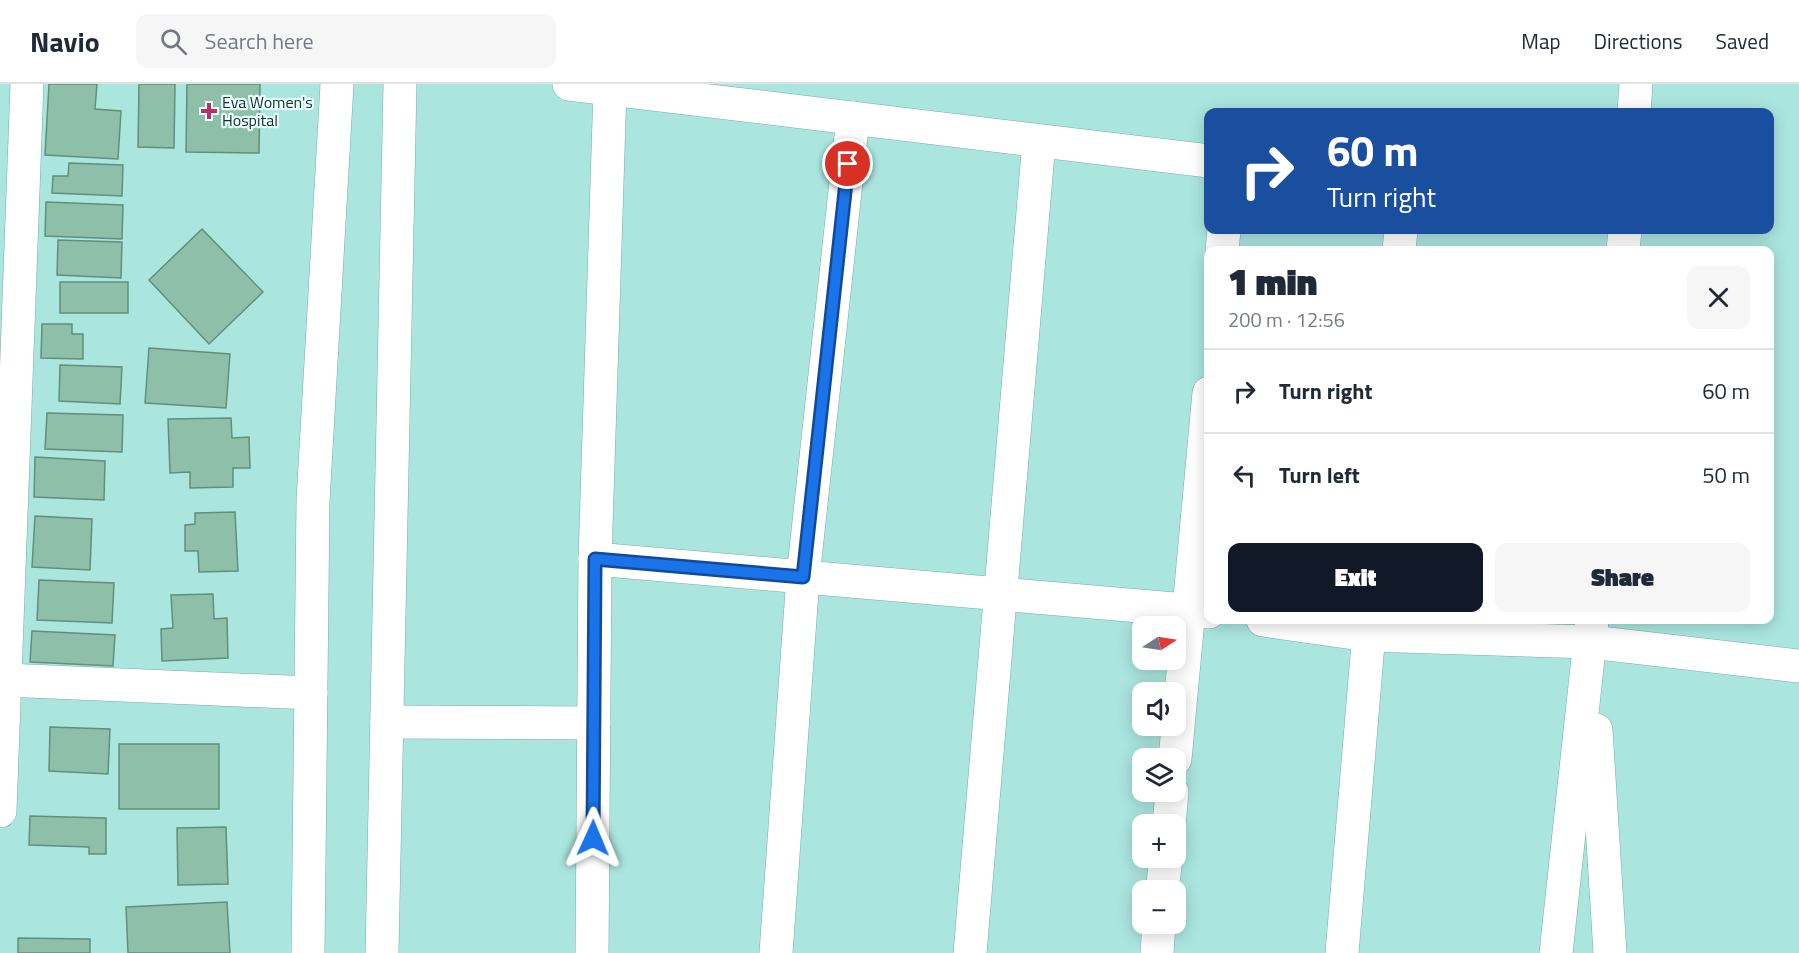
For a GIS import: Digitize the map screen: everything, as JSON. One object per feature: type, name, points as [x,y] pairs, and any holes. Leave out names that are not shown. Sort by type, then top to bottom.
[{"type":"street","points":[[0,811],[5,680],[12,165],[27,84]]},
{"type":"street","points":[[308,953],[313,501],[337,84]]},
{"type":"street","points":[[382,953],[400,84]]},
{"type":"street","points":[[569,84],[610,89],[773,96],[853,118],[1204,160]]},
{"type":"street","points":[[1634,108],[1636,84]]},
{"type":"street","points":[[592,953],[595,559],[610,89]]},
{"type":"street","points":[[776,953],[803,577],[853,118]]},
{"type":"street","points":[[970,953],[1039,141]]},
{"type":"street","points":[[1177,748],[1199,610],[1204,502]]},
{"type":"street","points":[[595,559],[1199,610]]},
{"type":"street","points":[[1324,624],[1369,627],[1592,631],[1799,666]]},
{"type":"street","points":[[1342,953],[1369,627]]},
{"type":"street","points":[[1556,953],[1592,631]]},
{"type":"street","points":[[1592,631],[1610,953]]},
{"type":"street","points":[[5,680],[311,693]]},
{"type":"street","points":[[387,722],[594,723]]},
{"type":"street","points":[[1156,953],[1158,934]]},
{"type":"building","points":[[49,84],[97,84],[95,109],[121,111],[118,159],[45,155]]},
{"type":"building","points":[[139,84],[175,84],[174,148],[138,147]]},
{"type":"building","points":[[187,84],[260,84],[259,153],[186,152]]},
{"type":"building","points":[[69,163],[123,165],[122,196],[52,193],[53,176],[68,176]]},
{"type":"building","points":[[46,202],[123,205],[122,239],[45,236]]},
{"type":"building","points":[[202,229],[263,292],[209,344],[149,280]]},
{"type":"building","points":[[58,240],[122,242],[121,278],[57,275]]},
{"type":"building","points":[[60,282],[128,282],[128,313],[60,313]]},
{"type":"building","points":[[42,324],[72,324],[72,334],[83,334],[83,359],[41,358]]},
{"type":"building","points":[[149,348],[230,354],[226,408],[145,403]]},
{"type":"building","points":[[60,365],[122,367],[120,404],[59,401]]},
{"type":"building","points":[[47,413],[123,415],[122,452],[45,449]]},
{"type":"building","points":[[231,418],[232,438],[249,437],[250,468],[233,468],[233,487],[190,488],[190,472],[170,473],[168,419]]},
{"type":"building","points":[[35,457],[105,461],[104,500],[34,497]]},
{"type":"building","points":[[235,512],[238,571],[199,572],[198,551],[185,551],[185,525],[195,524],[195,513]]},
{"type":"building","points":[[35,516],[92,519],[90,570],[32,567]]},
{"type":"building","points":[[39,580],[114,583],[112,623],[37,620]]},
{"type":"building","points":[[213,594],[214,619],[227,618],[228,658],[162,661],[161,629],[173,628],[171,595]]},
{"type":"building","points":[[32,631],[115,635],[113,666],[30,662]]},
{"type":"building","points":[[50,727],[110,729],[108,774],[49,771]]},
{"type":"building","points":[[119,744],[219,744],[219,809],[119,809]]},
{"type":"building","points":[[30,816],[106,818],[106,854],[89,854],[89,847],[29,845]]},
{"type":"building","points":[[226,827],[228,884],[178,885],[177,828]]},
{"type":"building","points":[[227,902],[230,953],[128,953],[126,907]]},
{"type":"building","points":[[18,938],[90,939],[90,953],[18,953]]},
{"type":"place","name":"Eva Women's Hospital","points":[[209,111]]},
{"type":"route","points":[[593,838],[595,559],[803,577],[848,164]]}]
